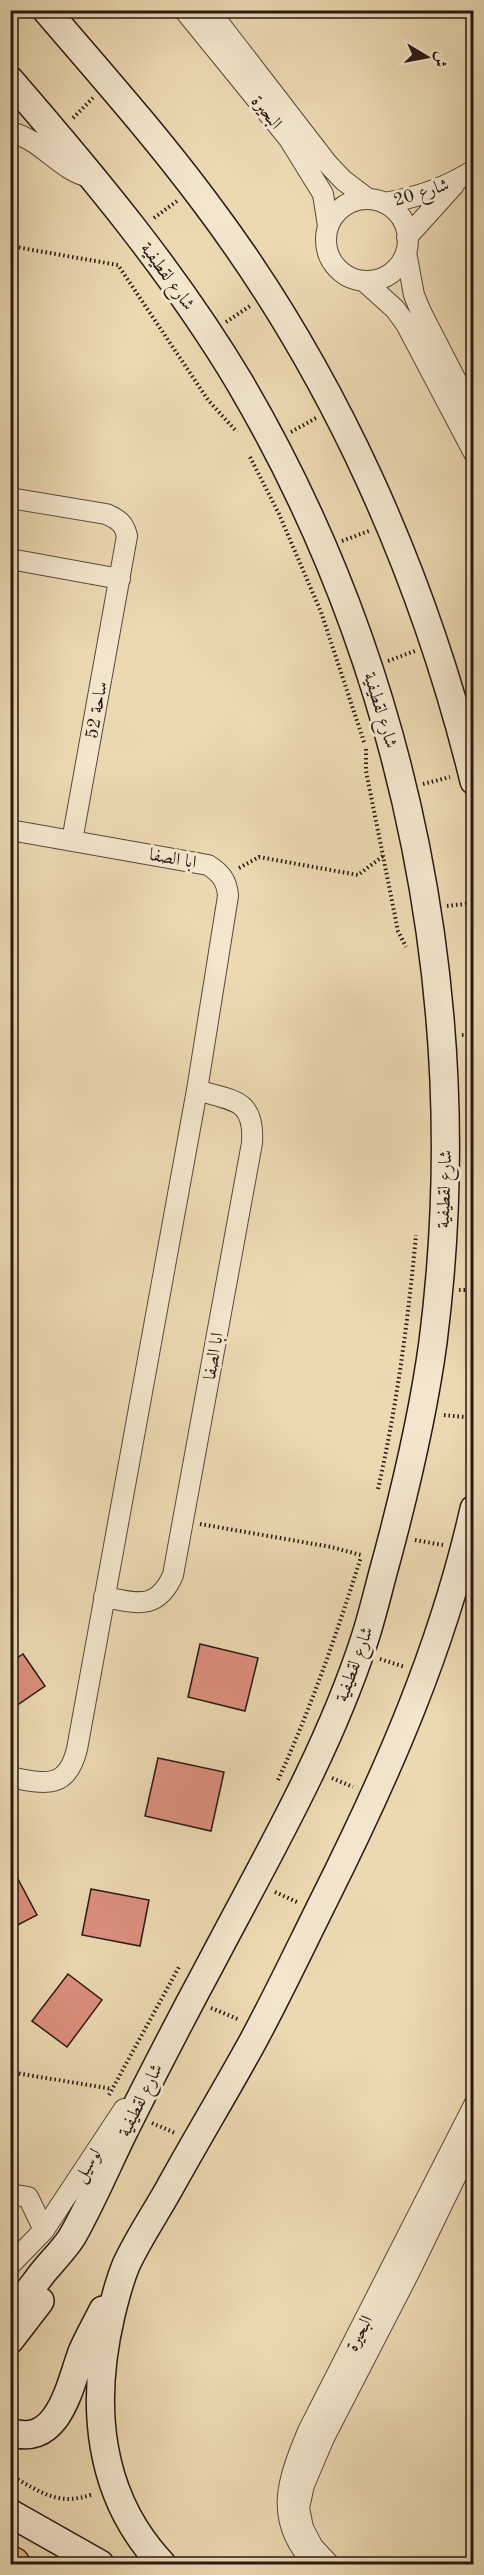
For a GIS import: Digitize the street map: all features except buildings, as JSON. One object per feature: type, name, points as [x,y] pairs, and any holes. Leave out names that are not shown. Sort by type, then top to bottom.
[{"type":"street","points":[[46,10],[194,188],[297,340],[334,408],[406,563],[435,643],[460,726],[472,777]]},
{"type":"street","name":"البحيرة","points":[[184,10],[284,120],[343,180],[376,201]]},
{"type":"street","name":"البحيرة","points":[[209,10],[284,120],[300,155],[323,194],[328,226]]},
{"type":"street","name":"شارع لقطيفية","points":[[10,80],[95,178],[208,333],[240,384],[260,448],[323,549],[368,669],[403,789],[419,862],[435,963],[445,1096],[444,1215],[433,1340],[412,1464],[360,1653],[312,1769],[170,2039],[69,2241],[10,2313]]},
{"type":"street","points":[[10,132],[34,140],[67,169],[95,178]]},
{"type":"street","name":"شارع 20","points":[[376,201],[416,197],[466,175]]},
{"type":"street","name":"شارع 20","points":[[406,244],[466,175]]},
{"type":"street","points":[[406,244],[402,260],[390,274],[364,281],[346,276],[332,263],[326,245],[328,226],[332,218],[351,202],[376,201],[391,207],[402,220],[406,244],[414,295],[474,415]]},
{"type":"street","points":[[364,281],[391,305],[406,324],[474,453]]},
{"type":"street","name":"ساحة 52","points":[[10,498],[106,514],[125,526],[127,536],[72,841]]},
{"type":"street","points":[[10,559],[120,579]]},
{"type":"street","name":"ابا الصفا","points":[[10,830],[200,863],[208,865],[222,876]]},
{"type":"street","points":[[10,1778],[48,1783],[67,1774],[74,1762],[196,1090],[228,896],[228,885],[222,876]]},
{"type":"street","name":"ابا الصفا","points":[[104,1597],[138,1603],[155,1599],[166,1590],[173,1575],[252,1143],[253,1125],[248,1112],[236,1102],[196,1090]]},
{"type":"street","points":[[10,2432],[29,2435],[44,2430],[62,2409],[83,2350],[126,2265],[260,2028],[376,1796],[425,1674],[464,1549],[474,1509]]},
{"type":"street","name":"لوسيل","points":[[10,2265],[44,2230],[170,2039]]},
{"type":"street","name":"البحيرة","points":[[314,2565],[290,2527],[287,2501],[293,2468],[308,2431],[394,2266],[456,2135],[474,2105]]},
{"type":"street","name":"البحيرة","points":[[329,2565],[313,2547],[303,2528],[299,2508],[304,2485],[324,2438],[409,2273],[474,2139]]},
{"type":"street","points":[[10,2194],[28,2197],[44,2230]]},
{"type":"street","points":[[10,2340],[34,2311],[52,2281],[69,2241]]},
{"type":"street","points":[[126,2265],[111,2314],[103,2359],[100,2394],[104,2446],[114,2485],[126,2518],[148,2550],[162,2565]]},
{"type":"street","points":[[10,2512],[100,2565]]},
{"type":"path","points":[[57,134],[109,83]]},
{"type":"path","points":[[136,232],[194,188]]},
{"type":"path","points":[[10,246],[118,265],[208,400],[237,432],[242,442]]},
{"type":"path","points":[[208,333],[268,294]]},
{"type":"path","points":[[334,408],[260,448],[279,514],[321,612],[366,749],[366,771],[398,931],[406,944],[407,955]]},
{"type":"path","points":[[323,549],[389,523]]},
{"type":"path","points":[[368,669],[435,643]]},
{"type":"path","points":[[403,789],[472,777]]},
{"type":"path","points":[[222,876],[259,857],[358,875],[383,856]]},
{"type":"path","points":[[377,1495],[399,1383],[417,1231]]},
{"type":"path","points":[[422,1412],[474,1418]]},
{"type":"path","points":[[183,1521],[331,1547],[361,1556]]},
{"type":"path","points":[[393,1536],[464,1549]]},
{"type":"path","points":[[277,1782],[305,1721],[341,1621],[364,1547]]},
{"type":"path","points":[[360,1653],[425,1674]]},
{"type":"path","points":[[312,1769],[376,1796]]},
{"type":"path","points":[[254,1882],[318,1912]]},
{"type":"path","points":[[106,2099],[182,1962]]},
{"type":"path","points":[[191,1999],[260,2028]]},
{"type":"path","points":[[10,2072],[112,2089]]},
{"type":"path","points":[[132,2114],[195,2142]]},
{"type":"path","points":[[10,2475],[42,2494],[65,2501],[76,2500],[114,2485]]}]
